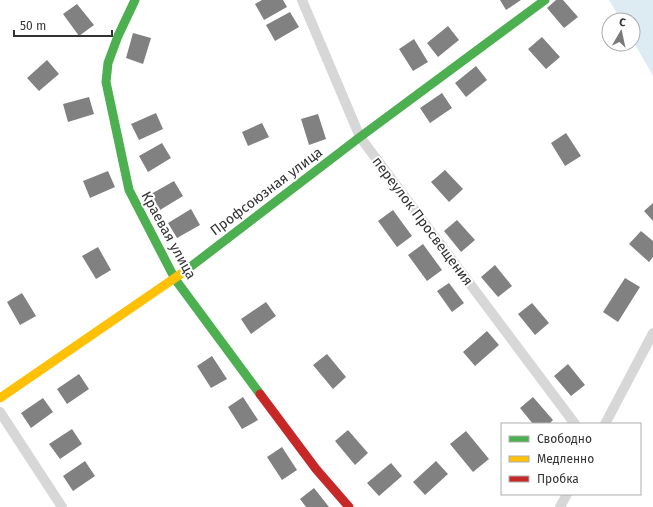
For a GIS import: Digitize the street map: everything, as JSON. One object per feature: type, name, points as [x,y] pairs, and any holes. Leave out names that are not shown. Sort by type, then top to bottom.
[{"type":"street","name":"Краевая улица","points":[[135,0],[118,36],[108,63],[106,82],[129,190],[175,279],[316,470],[349,507]]},
{"type":"street","name":"переулок Просвещения","points":[[302,0],[360,137],[574,423]]},
{"type":"street","name":"Профсоюзная улица","points":[[0,398],[175,279],[360,137],[545,0]]},
{"type":"street","points":[[606,423],[653,333]]},
{"type":"street","points":[[0,412],[62,507]]},
{"type":"street","points":[[560,507],[566,495]]},
{"type":"shaded area","points":[[609,0],[653,0],[653,76],[639,52],[641,52],[641,12],[616,12]]},
{"type":"building","points":[[262,0],[283,0],[287,7],[264,20],[255,4]]},
{"type":"building","points":[[500,0],[521,0],[506,10]]},
{"type":"building","points":[[556,0],[563,0],[578,17],[564,28],[547,8]]},
{"type":"building","points":[[77,4],[94,25],[79,36],[63,14]]},
{"type":"building","points":[[290,12],[299,27],[275,41],[266,25]]},
{"type":"building","points":[[448,26],[459,40],[438,57],[427,43]]},
{"type":"building","points":[[133,33],[151,38],[143,64],[126,58]]},
{"type":"building","points":[[542,37],[560,57],[546,69],[528,49]]},
{"type":"building","points":[[414,39],[428,62],[413,71],[399,49]]},
{"type":"building","points":[[47,60],[59,74],[39,91],[27,78]]},
{"type":"building","points":[[476,66],[487,80],[466,97],[455,83]]},
{"type":"building","points":[[442,93],[452,108],[430,123],[420,108]]},
{"type":"building","points":[[89,97],[94,114],[68,122],[63,104]]},
{"type":"building","points":[[156,113],[163,129],[139,140],[131,124]]},
{"type":"building","points":[[318,114],[326,139],[309,145],[301,119]]},
{"type":"building","points":[[262,123],[269,137],[248,146],[242,132]]},
{"type":"building","points":[[566,133],[581,156],[565,166],[551,143]]},
{"type":"building","points":[[162,143],[171,158],[148,172],[139,156]]},
{"type":"building","points":[[445,170],[463,189],[449,202],[431,182]]},
{"type":"building","points":[[108,171],[115,187],[90,198],[83,181]]},
{"type":"building","points":[[174,181],[183,196],[160,210],[151,194]]},
{"type":"building","points":[[653,203],[653,221],[644,211]]},
{"type":"building","points":[[191,209],[200,225],[177,238],[168,223]]},
{"type":"building","points":[[393,210],[412,236],[397,247],[378,221]]},
{"type":"building","points":[[457,220],[475,240],[461,252],[444,231]]},
{"type":"building","points":[[641,231],[653,241],[653,257],[649,262],[629,244]]},
{"type":"building","points":[[423,244],[442,270],[427,281],[408,255]]},
{"type":"building","points":[[98,247],[111,270],[96,279],[82,256]]},
{"type":"building","points":[[495,265],[512,286],[498,297],[481,277]]},
{"type":"building","points":[[625,278],[640,287],[618,322],[603,312]]},
{"type":"building","points":[[449,283],[464,303],[452,312],[437,291]]},
{"type":"building","points":[[22,293],[36,316],[20,325],[7,302]]},
{"type":"building","points":[[266,302],[276,316],[251,334],[241,319]]},
{"type":"building","points":[[532,303],[549,323],[535,335],[518,314]]},
{"type":"building","points":[[487,331],[499,345],[475,366],[463,352]]},
{"type":"building","points":[[327,354],[346,377],[333,389],[313,365]]},
{"type":"building","points":[[212,356],[227,379],[211,388],[197,366]]},
{"type":"building","points":[[568,364],[585,385],[571,396],[554,376]]},
{"type":"building","points":[[79,374],[89,389],[67,404],[57,389]]},
{"type":"building","points":[[243,397],[258,420],[242,429],[228,407]]},
{"type":"building","points":[[533,397],[553,420],[550,423],[532,423],[520,408]]},
{"type":"building","points":[[43,398],[53,412],[31,428],[21,413]]},
{"type":"building","points":[[72,429],[82,444],[60,459],[49,444]]},
{"type":"building","points":[[348,430],[368,453],[355,465],[335,441]]},
{"type":"building","points":[[466,431],[489,459],[473,472],[450,444]]},
{"type":"building","points":[[282,447],[297,470],[282,480],[267,457]]},
{"type":"building","points":[[85,461],[95,476],[73,491],[63,476]]},
{"type":"building","points":[[436,461],[448,474],[425,495],[413,482]]},
{"type":"building","points":[[391,463],[402,476],[379,496],[367,483]]},
{"type":"building","points":[[314,488],[329,507],[306,507],[300,499]]},
{"type":"traffic: fast","points":[[135,0],[118,36],[108,63],[106,82],[129,190],[175,279],[260,394]]},
{"type":"traffic: fast","points":[[185,271],[360,137],[545,0]]},
{"type":"traffic: slow","points":[[0,398],[185,271]]},
{"type":"traffic: jam","points":[[260,394],[316,469],[349,507]]}]
